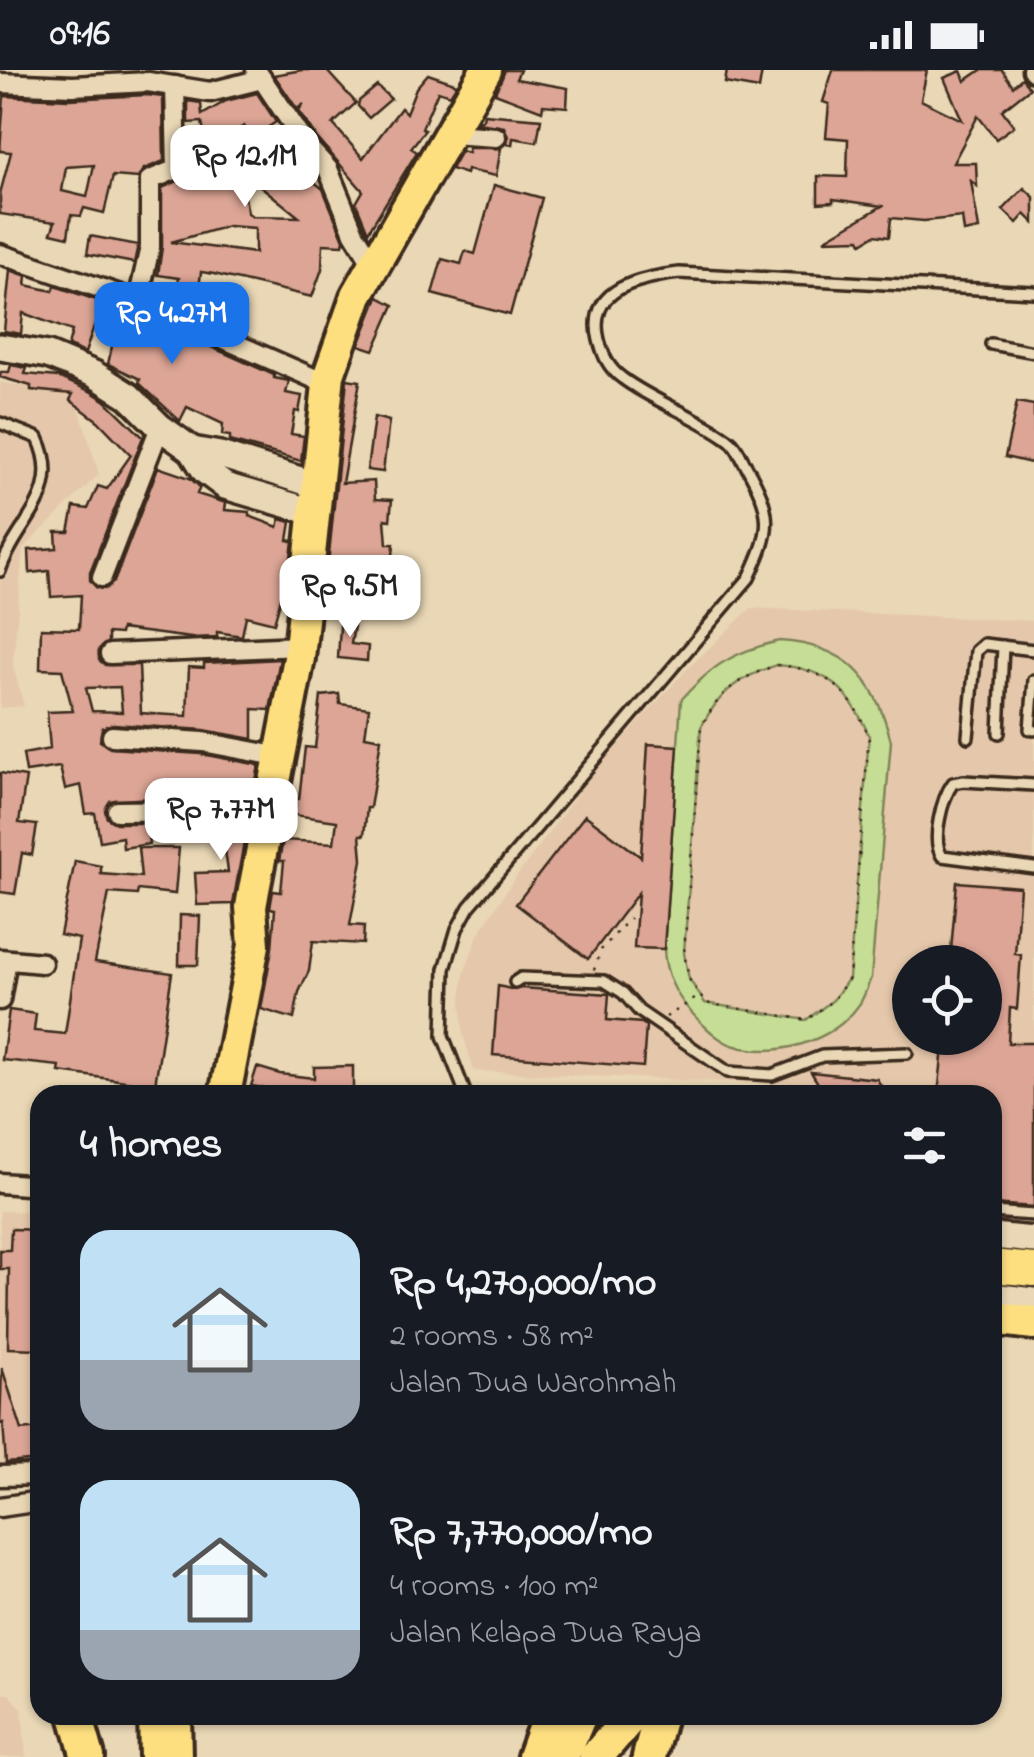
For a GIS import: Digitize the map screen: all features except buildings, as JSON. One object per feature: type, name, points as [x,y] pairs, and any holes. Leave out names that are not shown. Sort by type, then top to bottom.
[{"type":"highway","points":[[1002,1267],[1034,1270]]},
{"type":"highway","points":[[1002,1319],[1034,1323]]},
{"type":"highway","points":[[61,1725],[63,1757]]},
{"type":"highway","points":[[79,1725],[88,1757]]},
{"type":"highway","points":[[534,1757],[545,1725]]},
{"type":"highway","points":[[562,1757],[576,1725]]},
{"type":"highway","points":[[596,1757],[623,1725]]},
{"type":"highway","points":[[649,1757],[657,1725]]},
{"type":"main road","points":[[225,1085],[235,944],[251,907],[300,646],[327,384],[357,295],[486,70]]},
{"type":"main road","points":[[210,1085],[226,1040]]},
{"type":"main road","points":[[154,1725],[154,1757]]},
{"type":"main road","points":[[175,1725],[176,1757]]},
{"type":"street","points":[[0,83],[74,86],[148,82],[210,92],[259,75],[307,146],[328,169],[354,233],[375,267]]},
{"type":"street","points":[[138,301],[150,247],[150,180],[177,169],[175,86]]},
{"type":"street","points":[[450,134],[496,137]]},
{"type":"street","points":[[0,254],[138,301],[327,384]]},
{"type":"street","points":[[0,347],[48,355],[94,374],[129,396],[160,427],[192,450],[220,455],[314,498]]},
{"type":"street","points":[[102,578],[160,427]]},
{"type":"street","points":[[110,654],[300,646]]},
{"type":"street","points":[[112,736],[203,742],[282,757]]},
{"type":"street","points":[[117,811],[268,809]]},
{"type":"street","points":[[0,1000],[3,960],[42,963]]},
{"type":"street","points":[[0,1183],[30,1185]]},
{"type":"street","points":[[1002,1237],[1034,1240]]},
{"type":"street","points":[[1002,1297],[1034,1301]]},
{"type":"street","points":[[0,1476],[30,1475]]},
{"type":"street","points":[[0,1507],[30,1502]]},
{"type":"lane","points":[[462,1085],[442,1036],[445,969],[463,918],[748,578],[766,542],[765,506],[732,441],[620,377],[604,360],[597,332],[599,308],[617,290],[640,278],[679,273],[1034,292]]},
{"type":"lane","points":[[991,344],[1034,352]]},
{"type":"lane","points":[[0,423],[38,438],[47,458],[40,500],[0,571]]},
{"type":"lane","points":[[968,738],[976,651],[984,644],[1034,650]]},
{"type":"lane","points":[[1000,733],[1003,646]]},
{"type":"lane","points":[[1034,680],[1030,730],[1034,730]]},
{"type":"lane","points":[[1034,785],[963,780],[953,783],[944,803],[937,844],[942,856],[1034,868]]},
{"type":"lane","points":[[515,982],[521,978],[591,981],[613,986],[639,1011],[728,1072],[772,1075],[822,1056],[892,1054]]},
{"type":"lane","points":[[1002,1213],[1034,1215]]},
{"type":"path","points":[[777,664],[802,666],[831,682],[856,704],[869,736],[849,979],[833,1000],[807,1020],[704,1003],[700,996],[689,979],[684,953],[701,726],[716,699],[746,675],[777,664]]},
{"type":"path","points":[[591,981],[601,950],[630,918]]},
{"type":"path","points":[[657,1023],[700,996]]},
{"type":"shaded area","points":[[0,382],[75,395],[99,474],[23,549],[13,665],[24,706],[0,708]]},
{"type":"shaded area","points":[[751,608],[1034,621],[1034,1223],[1002,1220],[1002,1085],[806,1085],[474,1071],[463,1034],[464,973],[478,935],[593,773],[684,672]]},
{"type":"shaded area","points":[[0,1211],[30,1212],[30,1468],[0,1470]]},
{"type":"shaded area","points":[[0,1694],[9,1694],[22,1709],[26,1757],[0,1757]]},
{"type":"green space","points":[[779,641],[803,644],[840,658],[866,682],[891,741],[871,978],[865,993],[847,1019],[818,1038],[766,1050],[732,1045],[704,1026],[675,990],[664,949],[681,700],[724,662]],"holes":[[[777,665],[824,677],[845,694],[869,736],[849,978],[833,1000],[806,1020],[705,1003],[689,979],[684,953],[701,727],[716,704],[741,681]]]}]
